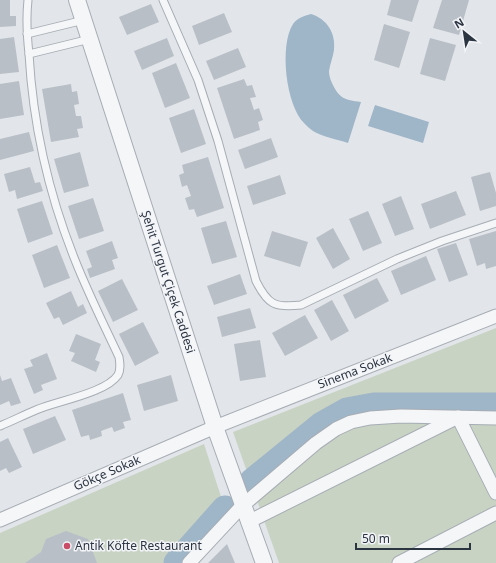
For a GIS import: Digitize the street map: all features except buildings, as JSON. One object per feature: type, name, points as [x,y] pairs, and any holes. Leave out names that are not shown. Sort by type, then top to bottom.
[{"type":"street","name":"Şehit Turgut Çiçek Caddesi","points":[[77,0],[215,427],[242,506],[264,563]]},
{"type":"street","name":"Sinema Sokak","points":[[215,427],[496,316]]},
{"type":"street","points":[[189,563],[242,506],[316,443],[336,429],[352,422],[370,418],[393,416],[496,418]]},
{"type":"street","points":[[458,417],[496,493]]},
{"type":"street","points":[[248,522],[458,417]]},
{"type":"street","name":"Gökçe Sokak","points":[[0,520],[215,427]]},
{"type":"street","points":[[399,563],[496,513]]},
{"type":"lane","points":[[0,426],[37,409],[95,390],[110,383],[118,374],[120,366],[119,357],[75,259],[61,220],[49,179],[40,142],[33,102],[26,15],[28,0]]},
{"type":"lane","points":[[163,0],[198,80],[216,134],[256,281],[263,295],[271,303],[286,307],[301,305],[397,259],[442,241],[496,223]]},
{"type":"lane","points":[[27,34],[84,20]]},
{"type":"lane","points":[[28,54],[90,39]]},
{"type":"green space","points":[[496,328],[496,563],[279,563],[233,432]]},
{"type":"green space","points":[[204,444],[225,509],[177,563],[0,563],[0,533]]},
{"type":"water","points":[[311,14],[322,19],[326,23],[334,38],[334,50],[329,72],[337,92],[346,99],[361,102],[348,143],[316,133],[304,123],[293,103],[289,90],[286,75],[286,46],[289,34],[293,24],[297,20],[303,16]]},
{"type":"water","points":[[375,105],[429,122],[423,143],[368,126]]},
{"type":"waterway","points":[[252,482],[322,425],[347,411],[374,406],[496,406]]},
{"type":"waterway","points":[[177,563],[225,509]]},
{"type":"place","name":"Antik Köfte Restaurant","points":[[67,546]]}]
